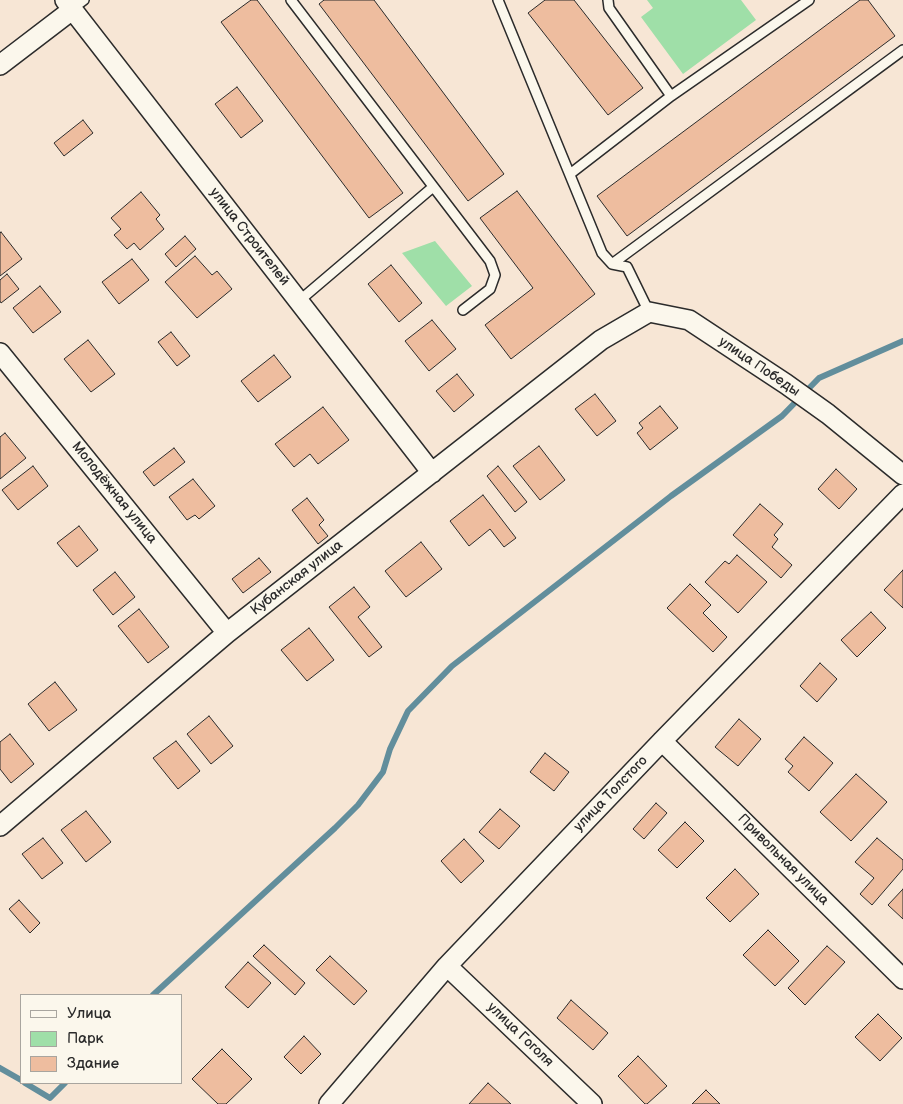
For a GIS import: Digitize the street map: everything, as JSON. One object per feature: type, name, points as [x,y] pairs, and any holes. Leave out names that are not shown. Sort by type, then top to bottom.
[{"type":"street","points":[[0,65],[74,3]]},
{"type":"street","name":"улица Строителей","points":[[74,3],[299,301],[432,473]]},
{"type":"street","name":"Кубанская улица","points":[[0,826],[228,633],[601,340],[649,312]]},
{"type":"street","name":"улица Победы","points":[[649,312],[689,320],[828,414],[903,476]]},
{"type":"street","name":"Молодёжная улица","points":[[0,354],[228,633]]},
{"type":"street","name":"улица Толстого","points":[[329,1104],[448,966],[662,740],[903,494]]},
{"type":"street","name":"Привольная улица","points":[[662,740],[903,980]]},
{"type":"street","name":"улица Гоголя","points":[[448,966],[592,1104]]},
{"type":"lane","points":[[291,0],[490,261],[495,275],[490,289],[463,310]]},
{"type":"lane","points":[[498,0],[602,253],[612,264],[627,267],[649,312]]},
{"type":"lane","points":[[608,0],[609,8],[671,96]]},
{"type":"lane","points":[[570,174],[671,96],[809,0]]},
{"type":"lane","points":[[612,264],[903,50]]},
{"type":"lane","points":[[299,301],[433,187]]},
{"type":"green space","points":[[647,0],[741,0],[756,20],[683,74],[641,17],[653,8]]},
{"type":"green space","points":[[435,241],[472,286],[446,306],[402,253]]},
{"type":"building","points":[[251,0],[257,0],[403,193],[369,218],[221,22]]},
{"type":"building","points":[[324,0],[374,0],[504,174],[468,201],[319,4]]},
{"type":"building","points":[[545,0],[574,0],[643,88],[608,115],[528,13]]},
{"type":"building","points":[[860,0],[868,0],[895,36],[627,236],[597,196]]},
{"type":"building","points":[[237,87],[263,121],[241,138],[215,104]]},
{"type":"building","points":[[83,120],[93,133],[64,156],[54,143]]},
{"type":"building","points":[[517,191],[595,294],[511,359],[485,325],[533,288],[480,218]]},
{"type":"building","points":[[141,192],[160,215],[156,219],[164,229],[140,250],[134,243],[127,249],[114,235],[121,229],[111,218]]},
{"type":"building","points":[[0,233],[22,259],[0,276]]},
{"type":"building","points":[[185,236],[196,249],[176,267],[165,254]]},
{"type":"building","points":[[195,256],[212,275],[217,271],[232,289],[197,318],[165,282]]},
{"type":"building","points":[[132,259],[149,280],[119,304],[102,282]]},
{"type":"building","points":[[391,265],[422,303],[399,322],[368,284]]},
{"type":"building","points":[[7,274],[19,289],[1,303],[0,280]]},
{"type":"building","points":[[40,286],[61,312],[33,333],[13,308]]},
{"type":"building","points":[[432,320],[456,349],[429,371],[405,341]]},
{"type":"building","points":[[171,332],[190,356],[177,366],[158,342]]},
{"type":"building","points":[[88,340],[115,374],[91,392],[64,359]]},
{"type":"building","points":[[274,355],[291,377],[258,402],[241,381]]},
{"type":"building","points":[[457,374],[474,395],[454,412],[436,391]]},
{"type":"building","points":[[595,394],[616,421],[597,436],[575,409]]},
{"type":"building","points":[[660,406],[678,428],[650,450],[637,433],[643,428],[639,423]]},
{"type":"building","points":[[323,407],[349,440],[318,464],[310,454],[294,467],[275,444]]},
{"type":"building","points":[[5,433],[26,458],[0,479],[0,437]]},
{"type":"building","points":[[539,446],[565,480],[540,500],[513,466]]},
{"type":"building","points":[[174,448],[185,462],[154,486],[143,472]]},
{"type":"building","points":[[33,466],[48,486],[18,510],[2,490]]},
{"type":"building","points":[[498,466],[527,502],[515,512],[487,476]]},
{"type":"building","points":[[836,469],[857,489],[839,509],[818,489]]},
{"type":"building","points":[[193,479],[215,506],[199,519],[195,515],[187,520],[169,497]]},
{"type":"building","points":[[483,495],[516,538],[504,547],[490,529],[469,546],[450,521]]},
{"type":"building","points":[[307,498],[324,520],[319,525],[328,536],[318,544],[292,510]]},
{"type":"building","points":[[760,504],[783,524],[774,535],[778,539],[772,547],[792,565],[781,578],[733,535]]},
{"type":"building","points":[[79,526],[98,550],[77,567],[57,543]]},
{"type":"building","points":[[421,542],[442,569],[406,597],[385,571]]},
{"type":"building","points":[[737,555],[767,582],[738,613],[705,582],[725,561],[729,564]]},
{"type":"building","points":[[259,558],[271,572],[243,593],[232,579]]},
{"type":"building","points":[[903,570],[903,608],[884,590]]},
{"type":"building","points":[[115,572],[135,597],[113,615],[93,590]]},
{"type":"building","points":[[690,584],[711,605],[703,613],[727,637],[713,652],[667,608]]},
{"type":"building","points":[[354,587],[370,607],[358,617],[382,647],[369,657],[329,607]]},
{"type":"building","points":[[139,609],[169,647],[148,663],[118,626]]},
{"type":"building","points":[[871,612],[886,628],[857,657],[841,640]]},
{"type":"building","points":[[309,628],[334,660],[307,681],[281,650]]},
{"type":"building","points":[[820,663],[837,679],[817,702],[800,686]]},
{"type":"building","points":[[55,682],[77,710],[49,731],[28,704]]},
{"type":"building","points":[[209,716],[233,746],[211,764],[187,734]]},
{"type":"building","points":[[739,719],[761,739],[738,766],[715,747]]},
{"type":"building","points":[[10,734],[34,764],[11,783],[0,769],[0,742]]},
{"type":"building","points":[[804,737],[833,763],[809,791],[788,772],[793,766],[785,759]]},
{"type":"building","points":[[176,741],[200,771],[178,789],[153,758]]},
{"type":"building","points":[[545,753],[569,772],[554,791],[530,772]]},
{"type":"building","points":[[856,774],[887,802],[851,841],[820,812]]},
{"type":"building","points":[[656,803],[667,813],[644,839],[633,829]]},
{"type":"building","points":[[500,809],[520,826],[499,849],[479,832]]},
{"type":"building","points":[[86,811],[111,842],[86,862],[61,830]]},
{"type":"building","points":[[685,822],[704,841],[677,868],[658,850]]},
{"type":"building","points":[[43,838],[63,863],[42,879],[22,854]]},
{"type":"building","points":[[877,838],[903,860],[903,869],[872,905],[860,894],[874,878],[855,862]]},
{"type":"building","points":[[464,839],[484,861],[461,883],[441,861]]},
{"type":"building","points":[[735,869],[759,894],[730,922],[706,898]]},
{"type":"building","points":[[903,889],[903,919],[888,905]]},
{"type":"building","points":[[19,900],[40,923],[30,933],[9,909]]},
{"type":"building","points":[[768,930],[799,961],[775,986],[743,955]]},
{"type":"building","points":[[264,945],[305,983],[295,995],[253,956]]},
{"type":"building","points":[[827,946],[845,962],[805,1005],[788,988]]},
{"type":"building","points":[[330,956],[367,991],[354,1005],[316,970]]},
{"type":"building","points":[[248,962],[271,983],[248,1008],[225,987]]},
{"type":"building","points":[[571,1000],[608,1033],[593,1050],[557,1018]]},
{"type":"building","points":[[878,1014],[902,1038],[880,1061],[855,1037]]},
{"type":"building","points":[[304,1036],[321,1054],[301,1074],[284,1057]]},
{"type":"building","points":[[222,1049],[252,1079],[226,1104],[218,1104],[192,1079]]},
{"type":"building","points":[[638,1056],[667,1086],[647,1104],[618,1076]]},
{"type":"building","points":[[488,1083],[511,1104],[469,1104]]},
{"type":"building","points":[[706,1090],[720,1104],[692,1104]]},
{"type":"waterway","points":[[154,994],[358,805],[383,772],[390,749],[408,711],[452,666],[671,496],[782,416],[819,378],[903,341]]},
{"type":"waterway","points":[[0,1068],[20,1079]]},
{"type":"waterway","points":[[27,1084],[50,1098],[64,1084]]}]
